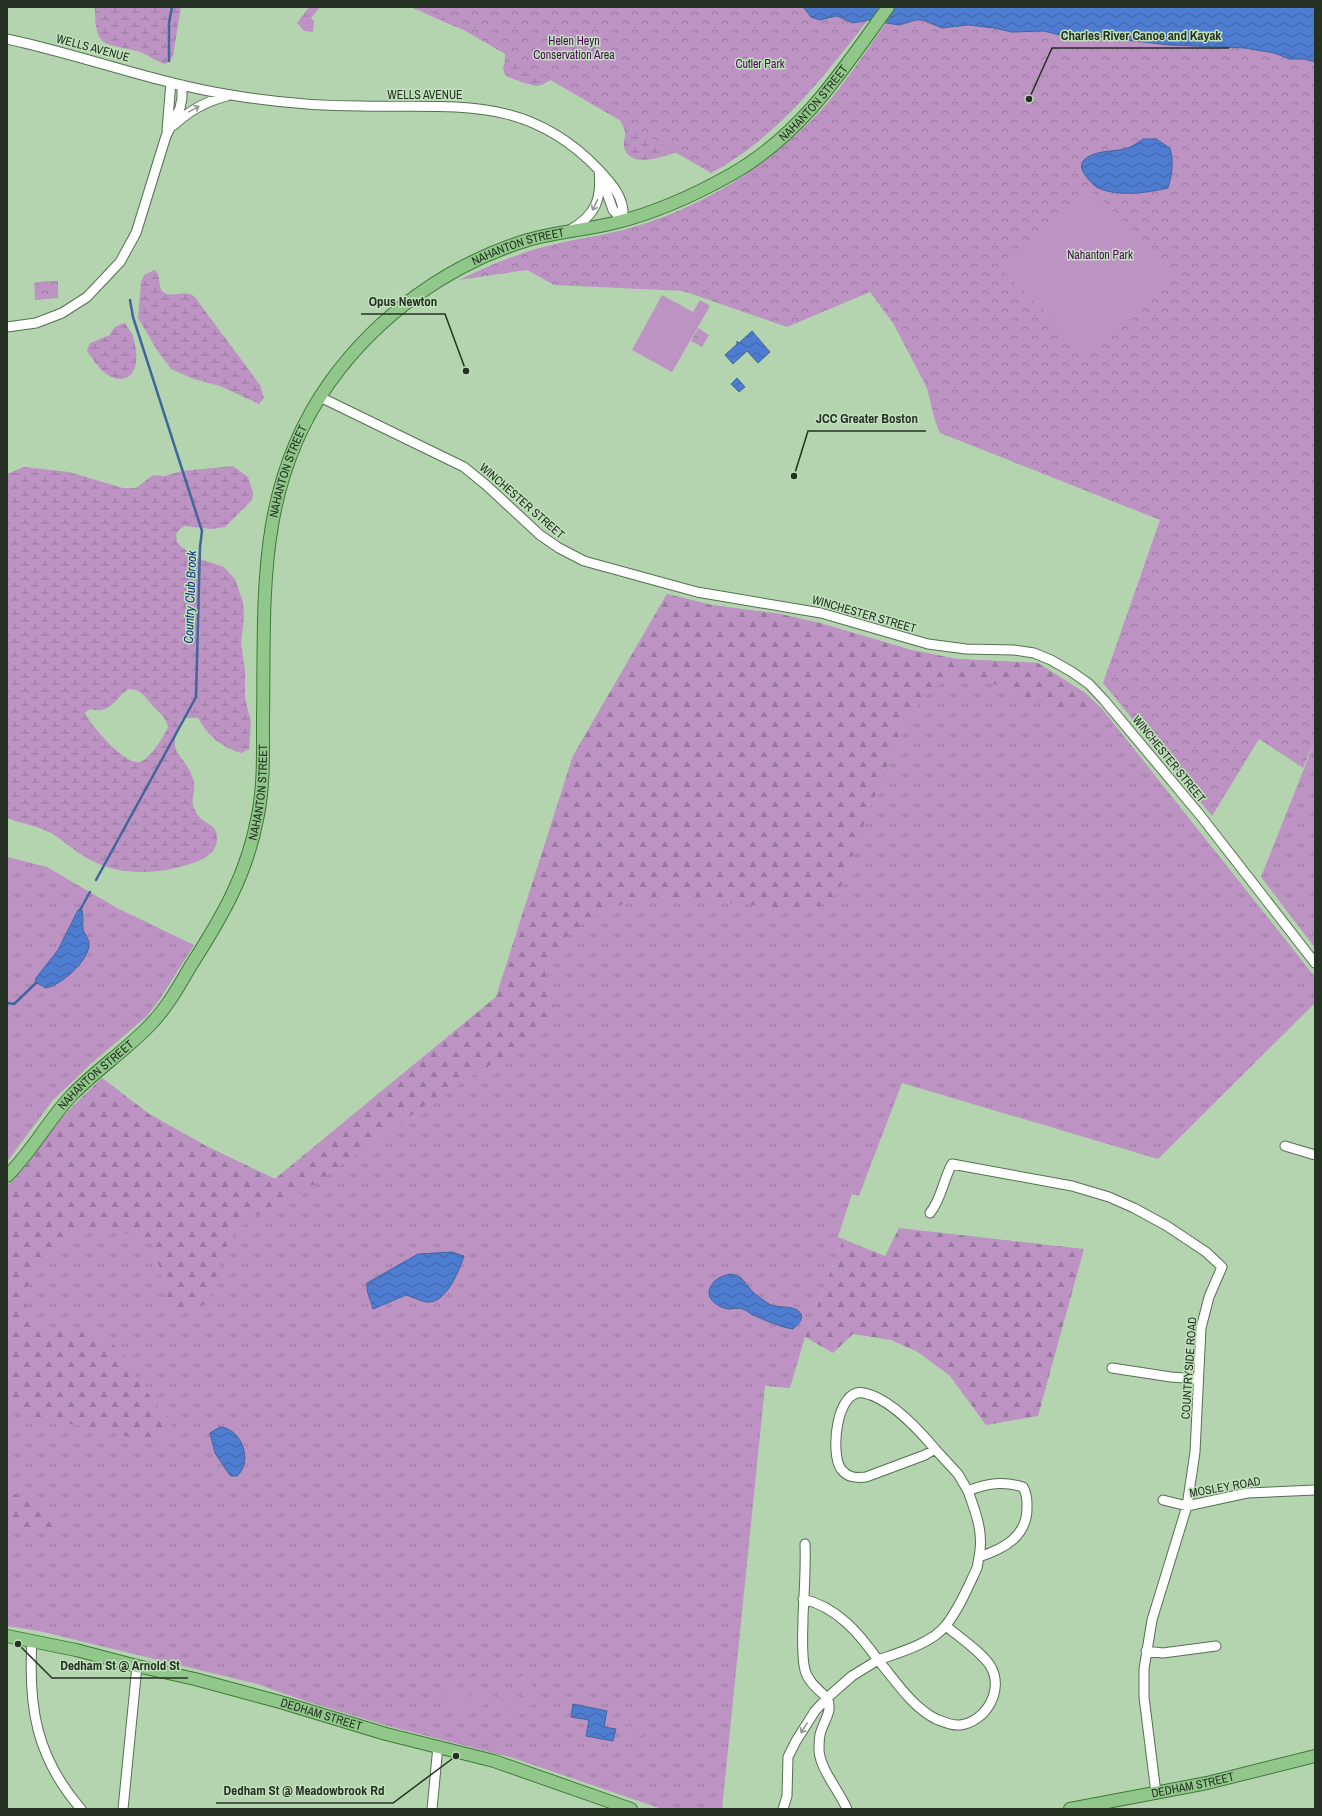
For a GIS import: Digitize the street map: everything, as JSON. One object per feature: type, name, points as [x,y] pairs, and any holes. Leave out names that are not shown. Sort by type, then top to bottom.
[{"type":"main road","name":"NAHANTON STREET","points":[[7,1176],[17,1166],[48,1124],[72,1095],[92,1075],[139,1036],[163,1010],[218,923],[240,878],[254,835],[261,797],[266,574],[271,526],[277,494],[285,467],[300,432],[320,397],[341,368],[364,341],[392,314],[429,287],[465,266],[500,250],[530,240],[570,230],[623,220],[666,206],[704,189],[743,168],[771,148],[791,131],[816,104],[888,7]]},
{"type":"main road","name":"DEDHAM STREET","points":[[7,1636],[32,1640],[137,1666],[195,1678],[386,1734],[494,1760],[631,1809]]},
{"type":"main road","name":"DEDHAM STREET","points":[[1070,1809],[1208,1783],[1315,1756]]},
{"type":"street","name":"WELLS AVENUE","points":[[7,40],[47,48],[182,85],[232,95],[308,105],[465,106],[502,112],[528,120],[553,132],[578,148],[599,170],[613,210],[623,220]]},
{"type":"street","name":"WELLS AVENUE","points":[[166,136],[171,82]]},
{"type":"street","name":"WELLS AVENUE","points":[[7,327],[36,323],[62,313],[87,297],[120,262],[136,234],[166,136],[181,103],[182,85]]},
{"type":"street","name":"WELLS AVENUE","points":[[166,136],[188,112],[208,102],[232,95]]},
{"type":"street","points":[[570,230],[583,221],[595,207],[600,192],[599,170]]},
{"type":"street","name":"WINCHESTER STREET","points":[[320,397],[464,467],[486,485],[540,535],[559,548],[584,561],[696,592],[821,612],[928,644],[966,648],[1008,649],[1027,652],[1040,655],[1066,668],[1094,688],[1129,729],[1200,815],[1315,963]]},
{"type":"street","points":[[1285,1146],[1315,1155]]},
{"type":"street","name":"COUNTRYSIDE ROAD","points":[[930,1213],[939,1200],[946,1176],[952,1164],[1072,1186],[1090,1191],[1134,1208],[1167,1226],[1206,1252],[1222,1267],[1208,1297],[1201,1328],[1195,1452],[1187,1506],[1152,1620],[1146,1651],[1144,1697],[1156,1793]]},
{"type":"street","points":[[1112,1368],[1171,1377],[1198,1379]]},
{"type":"street","points":[[783,1809],[787,1796],[788,1757],[815,1711],[852,1676],[878,1660],[906,1651],[926,1641],[946,1626],[977,1568],[982,1545],[979,1520],[968,1490],[958,1474],[920,1431],[903,1415],[881,1401],[864,1393],[851,1395],[844,1401],[838,1419],[837,1459],[841,1468],[849,1476],[856,1478],[866,1477],[925,1455],[935,1449]]},
{"type":"street","points":[[968,1490],[983,1484],[995,1482],[1013,1484],[1023,1488],[1027,1498],[1027,1511],[1019,1533],[1005,1546],[979,1557]]},
{"type":"street","name":"MOSLEY ROAD","points":[[1163,1500],[1187,1506],[1247,1493],[1315,1490]]},
{"type":"street","points":[[805,1544],[806,1574],[803,1599],[802,1640],[804,1669],[814,1686],[830,1702],[829,1712],[820,1736],[820,1752],[823,1765],[847,1809]]},
{"type":"street","points":[[803,1599],[828,1608],[846,1621],[864,1640],[878,1660],[911,1699],[934,1718],[949,1724],[959,1725],[971,1722],[981,1715],[991,1701],[996,1686],[995,1675],[990,1666],[981,1656],[946,1626]]},
{"type":"street","points":[[32,1640],[30,1672],[37,1727],[54,1772],[64,1789],[80,1809]]},
{"type":"street","points":[[1146,1651],[1165,1652],[1216,1646]]},
{"type":"street","points":[[123,1809],[137,1666]]},
{"type":"street","points":[[432,1809],[438,1746]]},
{"type":"green space","points":[[95,7],[181,7],[173,56],[170,61],[165,64],[140,52],[110,45],[104,42],[97,31]]},
{"type":"green space","points":[[309,7],[320,7],[311,18],[314,21],[313,32],[304,31],[297,23]]},
{"type":"green space","points":[[411,7],[509,7],[560,74],[542,85],[536,86],[506,76],[503,69],[505,52],[499,42],[451,25]]},
{"type":"green space","points":[[424,7],[803,7],[808,14],[829,19],[837,16],[849,21],[868,20],[815,85],[778,124],[758,142],[736,158],[711,173]]},
{"type":"green space","name":"Nahanton Park","points":[[916,20],[923,20],[942,28],[968,25],[1012,32],[1044,31],[1071,38],[1100,37],[1120,41],[1134,40],[1181,45],[1245,48],[1274,53],[1290,59],[1304,59],[1315,62],[1315,741],[1303,768],[1259,739],[1212,816],[1103,683],[1160,520],[940,433],[935,421],[927,388],[893,323],[870,292],[787,327],[683,291],[554,285],[527,270],[459,280],[495,263],[520,254],[559,243],[603,235],[630,228],[657,219],[710,196],[734,182],[758,165],[803,129],[840,88],[886,23],[899,25]]},
{"type":"green space","points":[[610,104],[694,145],[656,158],[645,160],[636,159],[628,155],[624,147],[624,129]]},
{"type":"green space","points":[[1088,187],[1174,271],[1088,354],[1003,271]]},
{"type":"green space","points":[[154,270],[158,274],[160,286],[163,292],[167,294],[190,294],[194,296],[260,385],[264,398],[259,404],[220,386],[194,379],[171,369],[157,350],[138,318],[141,282],[144,275]]},
{"type":"green space","points":[[58,281],[58,298],[35,300],[34,283]]},
{"type":"green space","points":[[662,295],[693,312],[700,300],[710,306],[672,372],[632,350]]},
{"type":"green space","points":[[125,323],[133,336],[136,348],[136,362],[132,373],[127,377],[119,379],[112,377],[101,370],[87,351],[90,343],[110,335],[115,327]]},
{"type":"green space","points":[[698,328],[709,335],[702,347],[691,341]]},
{"type":"green space","points":[[233,466],[248,477],[253,493],[252,500],[225,527],[212,529],[184,526],[176,535],[177,542],[180,546],[197,558],[224,567],[235,579],[243,602],[244,618],[241,643],[245,670],[245,699],[251,721],[249,749],[241,753],[227,747],[211,736],[198,718],[182,718],[175,741],[176,748],[186,764],[194,782],[194,808],[200,817],[215,829],[217,837],[216,845],[213,851],[202,859],[176,868],[147,872],[118,870],[92,861],[48,831],[7,818],[7,474],[24,467],[69,472],[123,488],[136,488],[153,475],[165,476],[182,471]],"holes":[[[133,689],[137,690],[144,696],[164,717],[168,727],[164,736],[152,752],[148,757],[140,762],[134,762],[118,752],[94,727],[85,713],[88,710],[105,709],[125,691]]]},
{"type":"green space","points":[[667,594],[712,605],[780,614],[820,623],[911,650],[957,659],[1038,663],[1085,693],[1103,710],[1315,977],[1315,1003],[1158,1159],[902,1083],[859,1196],[852,1194],[838,1237],[843,1239],[805,1337],[790,1388],[765,1386],[722,1809],[662,1809],[513,1758],[388,1726],[308,1702],[257,1684],[39,1631],[7,1626],[7,1186],[24,1169],[66,1114],[102,1078],[149,1114],[206,1146],[275,1179],[496,997],[573,756]]},
{"type":"green space","points":[[667,594],[712,605],[780,614],[820,623],[911,650],[957,659],[1038,663],[1085,693],[1103,710],[1081,713],[1061,711],[992,683],[976,679],[956,678],[941,683],[923,698],[909,715],[878,788],[839,891],[833,898],[820,906],[774,909],[746,904],[653,899],[623,904],[590,918],[565,938],[548,967],[544,981],[555,1009],[545,1028],[529,1041],[430,1102],[297,1196],[271,1206],[238,1228],[227,1246],[206,1304],[184,1313],[174,1311],[168,1304],[159,1266],[151,1242],[127,1233],[110,1229],[93,1227],[78,1231],[60,1244],[36,1270],[27,1290],[26,1305],[28,1316],[45,1328],[68,1333],[85,1332],[108,1339],[127,1359],[136,1378],[159,1408],[168,1416],[172,1428],[159,1442],[149,1442],[88,1427],[56,1422],[7,1410],[7,1186],[25,1167],[51,1131],[69,1110],[102,1078],[149,1114],[206,1146],[275,1179],[496,997],[573,756]]},
{"type":"green space","points":[[1315,741],[1315,948],[1261,877]]},
{"type":"green space","points":[[7,857],[47,867],[117,908],[194,945],[160,999],[147,1016],[92,1063],[53,1100],[7,1162]]},
{"type":"green space","points":[[899,1228],[1084,1249],[1038,1416],[986,1425],[950,1376],[918,1352],[891,1340],[853,1334],[833,1353],[805,1337],[843,1239],[885,1256]]},
{"type":"green space","points":[[7,1491],[45,1508],[57,1519],[59,1525],[46,1530],[33,1530],[7,1525]]},
{"type":"green space","points":[[524,1674],[542,1697],[531,1706],[513,1683]]},
{"type":"green space","points":[[474,1676],[492,1700],[481,1708],[463,1685]]},
{"type":"green space","points":[[453,1681],[471,1704],[460,1713],[442,1690]]},
{"type":"green space","points":[[509,1686],[527,1709],[516,1718],[498,1695]]},
{"type":"green space","points":[[629,1715],[645,1718],[644,1726],[628,1723]]},
{"type":"green space","points":[[627,1726],[643,1728],[642,1736],[626,1733]]},
{"type":"green space","points":[[626,1735],[642,1738],[641,1745],[624,1743]]},
{"type":"water","points":[[803,7],[1315,7],[1315,62],[1304,59],[1290,59],[1274,53],[1245,48],[1169,45],[1100,37],[1071,38],[1044,31],[1012,32],[968,25],[942,28],[923,20],[916,20],[899,25],[868,20],[853,23],[837,16],[820,20],[811,17]]},
{"type":"water","points":[[1143,139],[1156,139],[1170,148],[1172,168],[1168,188],[1142,193],[1106,191],[1094,185],[1084,173],[1082,164],[1087,157],[1097,153],[1127,148]]},
{"type":"water","points":[[752,331],[770,352],[758,363],[747,351],[733,364],[725,355],[737,344],[737,341],[739,343]]},
{"type":"water","points":[[737,378],[745,387],[739,392],[731,384]]},
{"type":"water","points":[[78,910],[82,910],[83,913],[83,928],[89,944],[87,952],[84,959],[66,978],[46,988],[35,982],[36,978],[58,950]]},
{"type":"water","points":[[452,1252],[464,1256],[452,1284],[442,1296],[436,1300],[428,1302],[406,1295],[373,1309],[368,1293],[367,1283],[418,1254]]},
{"type":"water","points":[[730,1274],[741,1278],[755,1294],[769,1304],[799,1311],[802,1316],[799,1323],[793,1329],[788,1328],[774,1324],[743,1309],[729,1309],[717,1305],[709,1296],[710,1288],[718,1278]]},
{"type":"water","points":[[220,1427],[234,1433],[243,1446],[245,1454],[244,1462],[242,1470],[237,1476],[232,1476],[229,1474],[215,1453],[210,1433]]},
{"type":"water","points":[[573,1704],[607,1711],[604,1727],[616,1729],[613,1741],[586,1736],[589,1720],[571,1717]]},
{"type":"waterway","name":"Country Club Brook","points":[[169,61],[169,23],[172,7]]},
{"type":"waterway","name":"Country Club Brook","points":[[96,880],[196,697],[200,547],[202,531],[133,317],[130,300]]},
{"type":"waterway","name":"Country Club Brook","points":[[80,910],[90,892]]},
{"type":"waterway","name":"Country Club Brook","points":[[7,1003],[14,1004],[36,983]]},
{"type":"place","name":"Charles River Canoe and Kayak","points":[[1029,99]]},
{"type":"place","name":"Opus Newton","points":[[466,371]]},
{"type":"place","name":"JCC Greater Boston","points":[[794,476]]},
{"type":"place","name":"Dedham St @ Arnold St","points":[[18,1644]]},
{"type":"place","name":"Dedham St @ Meadowbrook Rd","points":[[456,1756]]},
{"type":"park label","name":"Helen Heyn Conservation Area","points":[[574,48]]},
{"type":"park label","name":"Cutler Park","points":[[760,64]]}]
